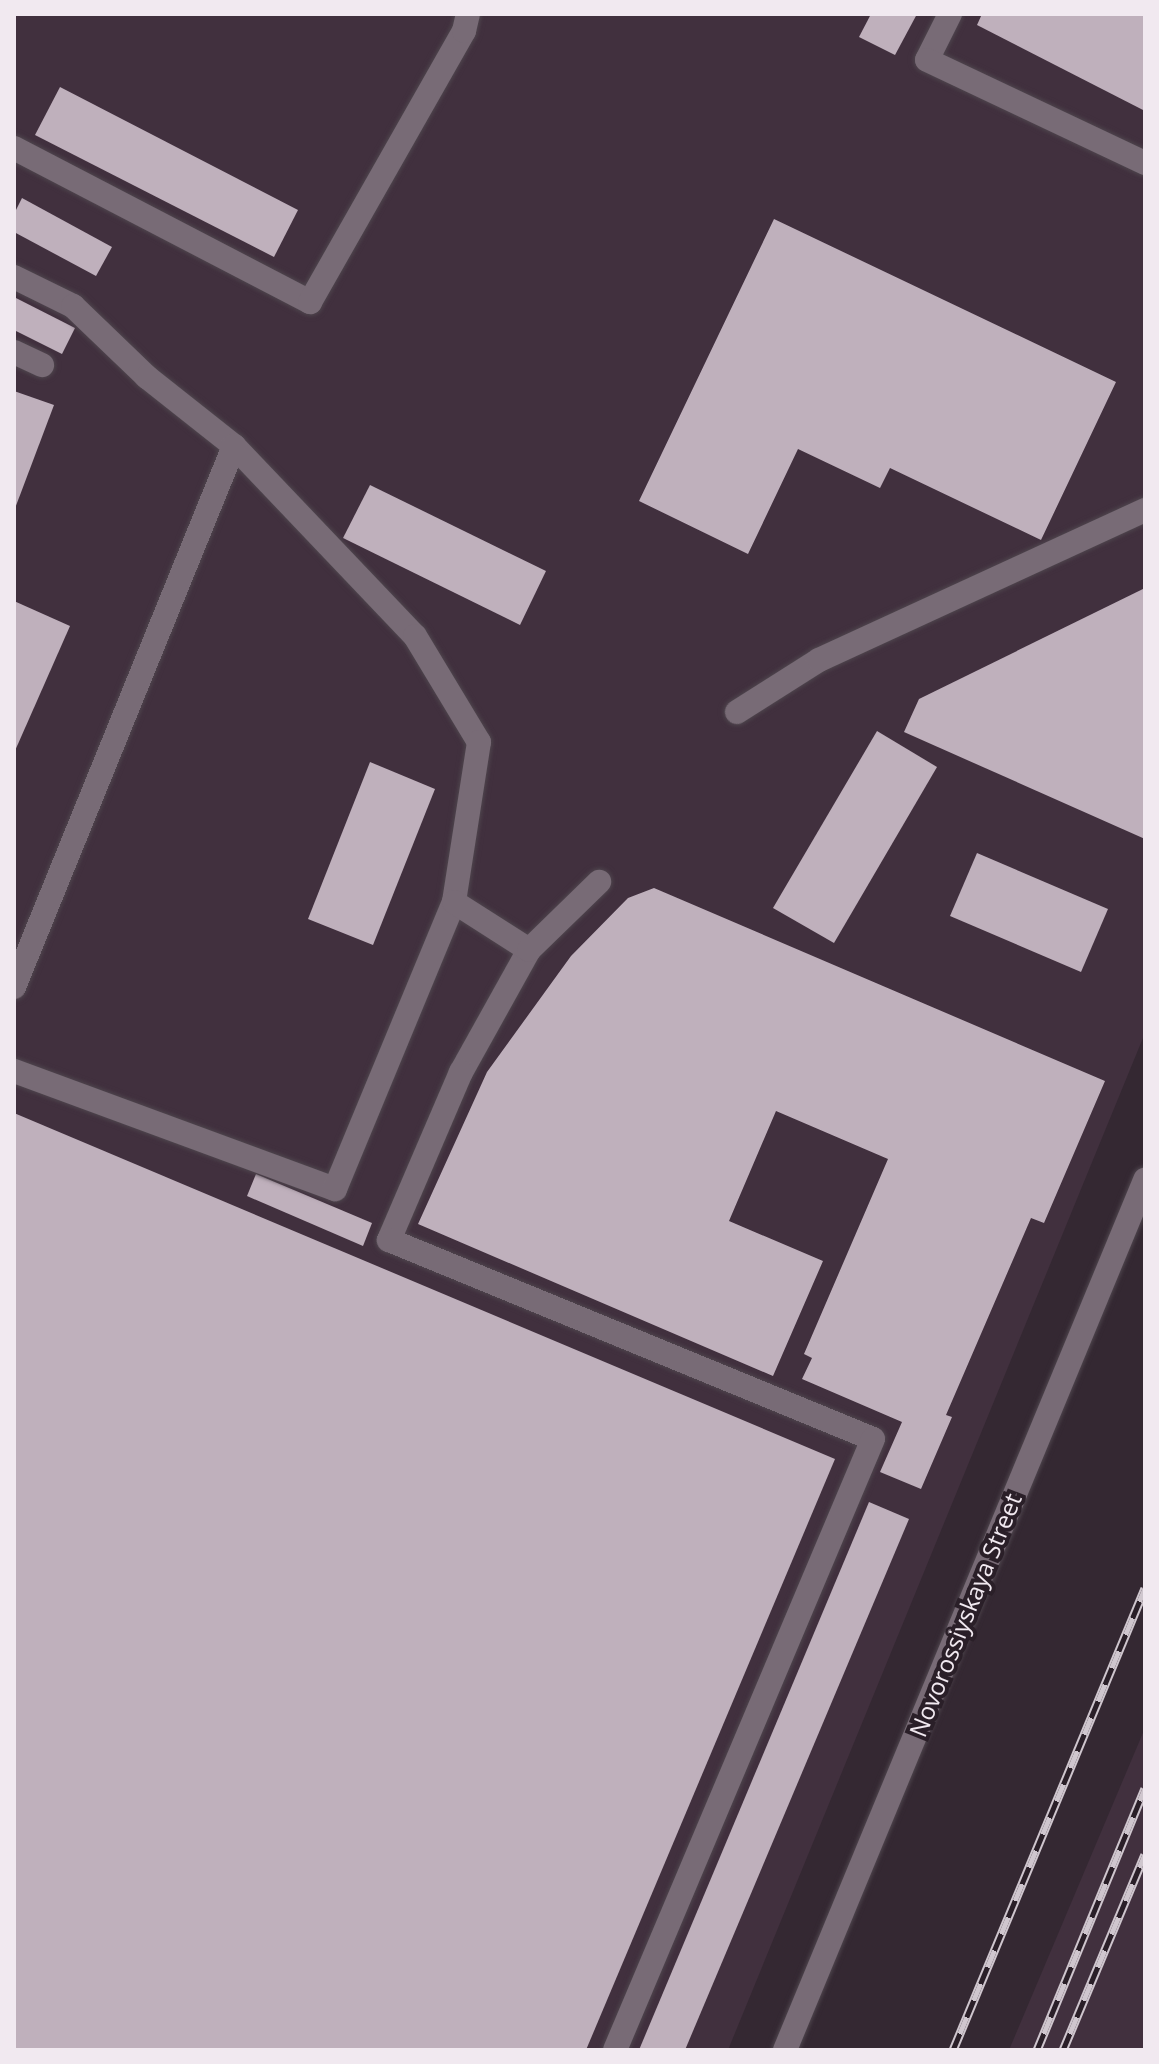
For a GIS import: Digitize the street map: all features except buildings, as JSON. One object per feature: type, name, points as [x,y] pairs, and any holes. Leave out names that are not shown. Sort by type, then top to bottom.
[{"type":"street","points":[[14,148],[310,302],[464,31],[468,14]]},
{"type":"street","points":[[950,14],[927,60],[1145,163]]},
{"type":"street","points":[[14,277],[73,306],[147,377],[234,446],[415,636],[479,742],[454,902],[335,1189],[14,1071]]},
{"type":"street","points":[[14,352],[42,365]]},
{"type":"street","points":[[14,987],[234,446]]},
{"type":"street","points":[[737,712],[819,660],[1145,510]]},
{"type":"street","points":[[599,882],[529,950],[461,1072],[389,1240],[873,1439],[615,2050]]},
{"type":"street","points":[[454,902],[529,950]]},
{"type":"street","name":"Novorossiyskaya Street","points":[[785,2050],[1145,1180]]},
{"type":"shaded area","points":[[14,14],[1145,14],[1145,1033],[728,2050],[14,2050]]},
{"type":"shaded area","points":[[1145,1728],[1145,2050],[1009,2050]]},
{"type":"railway","points":[[953,2050],[1145,1588]]},
{"type":"railway","points":[[1037,2050],[1145,1788]]},
{"type":"railway","points":[[1063,2050],[1145,1854]]}]
